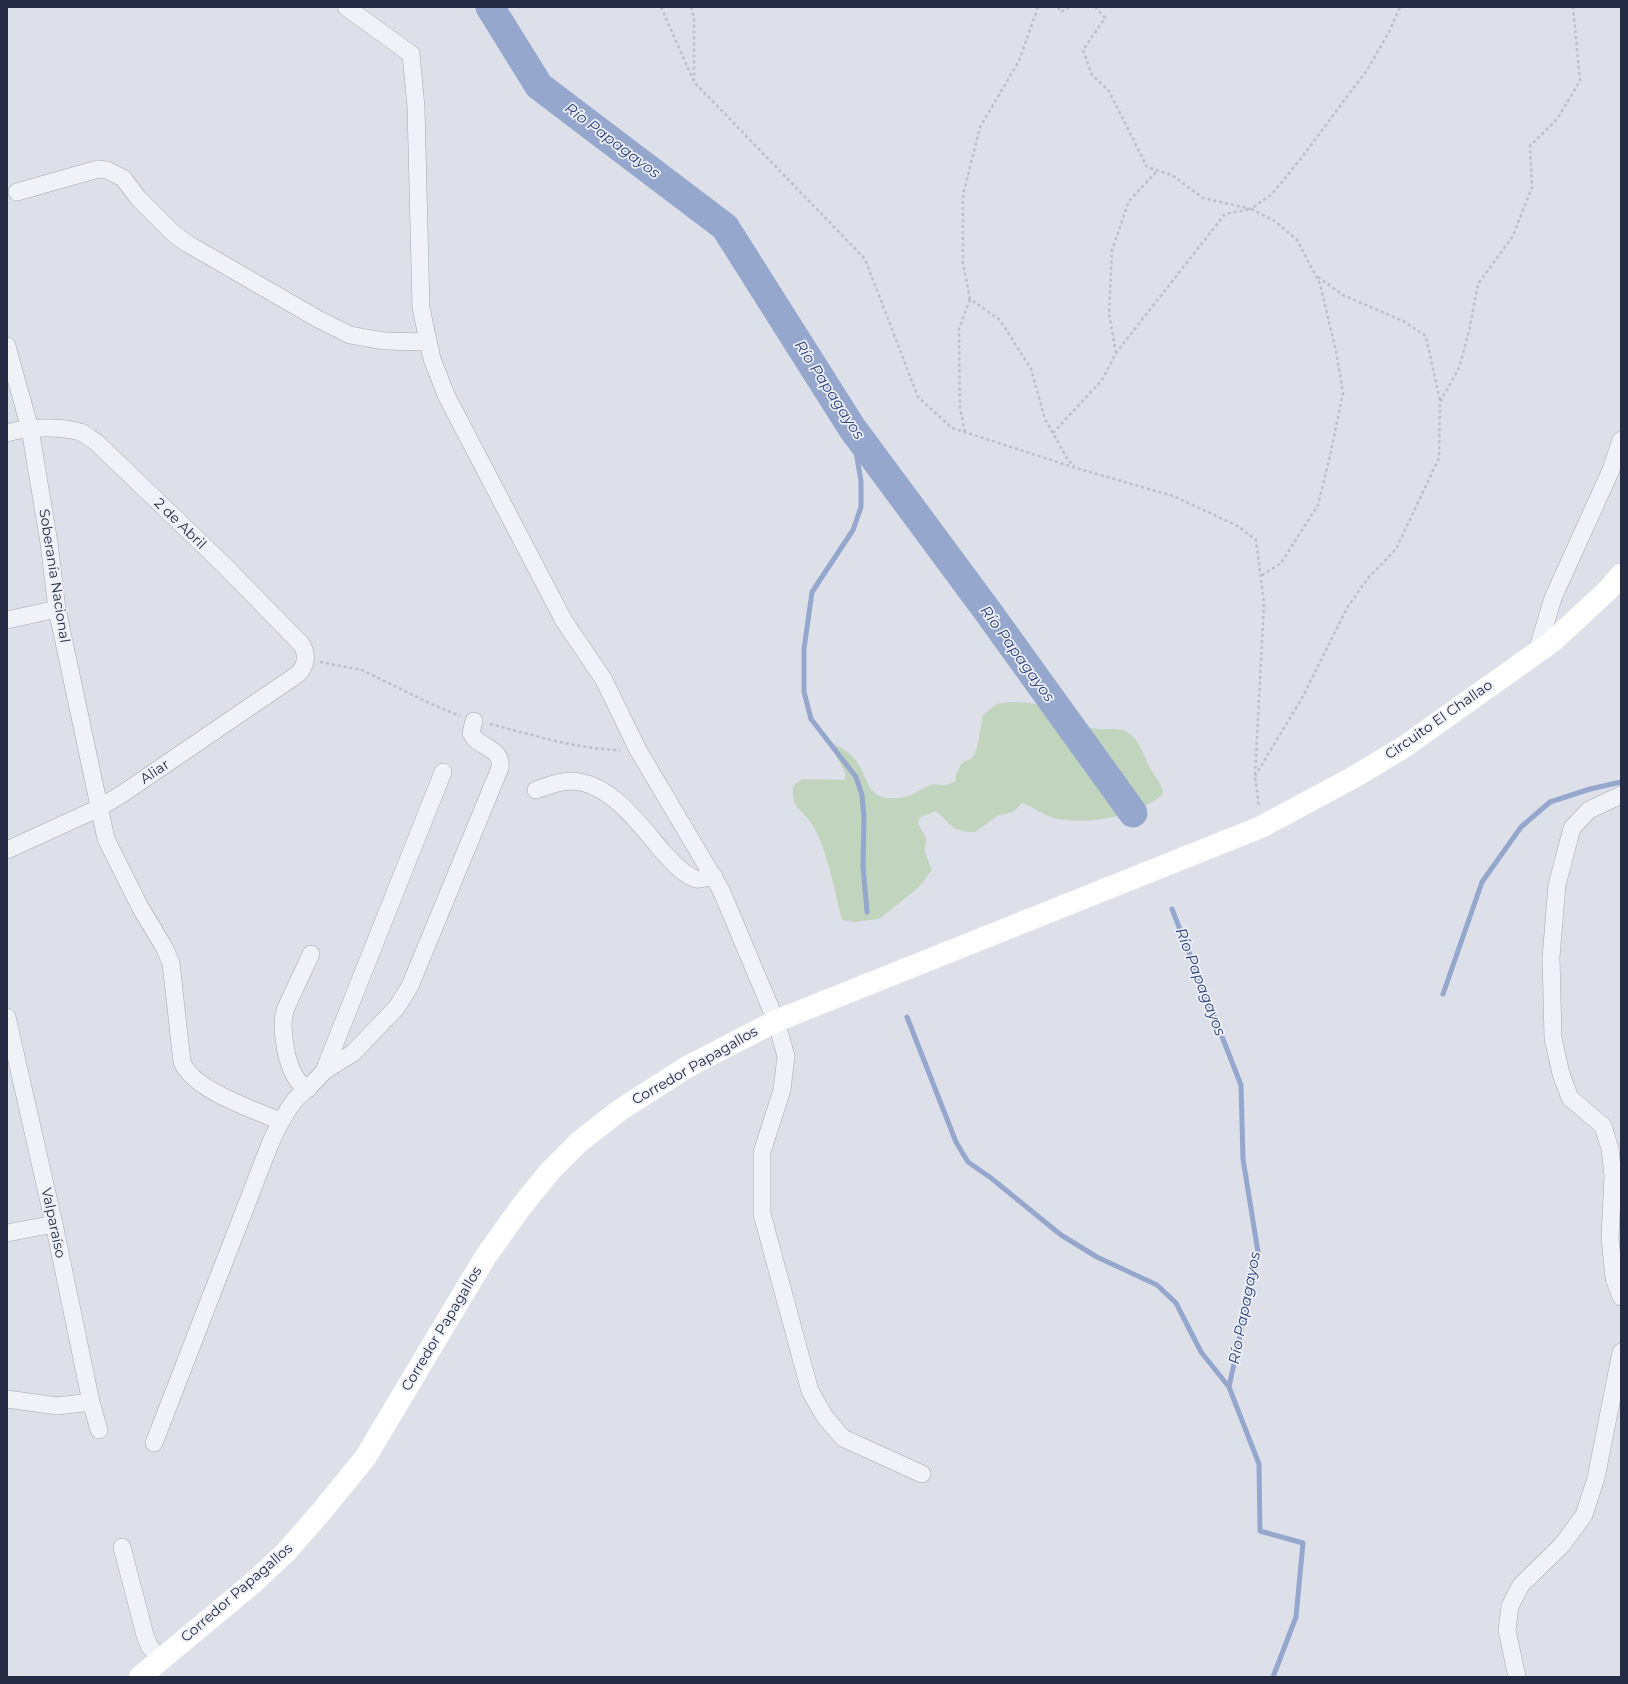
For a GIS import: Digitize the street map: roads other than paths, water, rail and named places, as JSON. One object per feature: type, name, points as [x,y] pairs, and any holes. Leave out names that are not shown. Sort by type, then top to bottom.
[{"type":"main road","name":"Circuito El Challao","points":[[1238,838],[1261,828],[1354,777],[1404,747],[1553,641],[1607,591],[1621,575]]},
{"type":"main road","name":"Corredor Papagallos","points":[[140,1677],[254,1582],[286,1552],[331,1500],[365,1458],[486,1256],[550,1171],[585,1138],[620,1110],[655,1086],[776,1020],[1238,838]]},
{"type":"street","points":[[346,7],[411,54],[416,107],[421,308],[427,342],[447,397],[557,608],[604,680],[638,750],[714,876],[776,1020],[786,1056],[782,1090],[762,1152],[762,1214],[810,1391],[825,1417],[843,1438],[922,1474]]},
{"type":"street","points":[[17,192],[98,169],[108,170],[123,178],[144,203],[174,234],[188,244],[318,319],[350,335],[368,339],[427,342]]},
{"type":"street","name":"Soberanía Nacional","points":[[7,346],[30,429],[49,543],[57,609],[106,839],[140,907],[164,947],[171,964],[182,1062],[185,1070],[203,1086],[280,1121]]},
{"type":"street","name":"2 de Abril","points":[[7,432],[30,429],[64,428],[81,432],[96,442],[302,644],[306,659],[303,668],[293,677]]},
{"type":"street","points":[[1537,651],[1553,598],[1612,470],[1621,440]]},
{"type":"street","points":[[7,620],[57,609]]},
{"type":"street","name":"Aliar","points":[[7,850],[99,808],[129,790],[293,677]]},
{"type":"street","points":[[154,1442],[280,1121],[297,1099],[324,1071],[353,1053],[383,1023],[397,1007],[418,970],[500,768],[501,761],[493,750],[474,740],[471,733],[474,721]]},
{"type":"street","points":[[324,1071],[443,772]]},
{"type":"street","points":[[536,790],[557,782],[570,781],[580,782],[599,789],[628,810],[672,861],[686,874],[697,879],[714,876]]},
{"type":"street","points":[[1621,795],[1589,810],[1572,828],[1557,885],[1551,957],[1553,1038],[1561,1074],[1570,1098],[1603,1126],[1610,1149],[1613,1176],[1610,1238],[1614,1278],[1621,1297]]},
{"type":"street","points":[[308,1089],[298,1081],[292,1069],[282,1037],[282,1019],[311,954]]},
{"type":"street","name":"Valparaíso","points":[[7,1017],[54,1224],[91,1402],[99,1430]]},
{"type":"street","points":[[7,1233],[54,1224]]},
{"type":"street","points":[[1517,1677],[1507,1630],[1510,1606],[1521,1585],[1562,1544],[1584,1515],[1596,1478],[1621,1352]]},
{"type":"street","points":[[7,1399],[57,1406],[91,1402]]},
{"type":"street","points":[[122,1547],[145,1635],[149,1646],[161,1659]]},
{"type":"waterway","name":"Río Papagayos","points":[[490,7],[539,86],[725,227],[852,428],[986,609],[1133,813]]},
{"type":"waterway","points":[[852,428],[861,481],[861,507],[853,530],[812,592],[804,649],[804,692],[811,719],[856,777],[862,795],[864,818],[863,866],[867,912]]},
{"type":"waterway","points":[[1443,994],[1482,882],[1521,827],[1550,802],[1590,789],[1621,782]]},
{"type":"waterway","name":"Río Papagayos","points":[[1172,909],[1241,1085],[1243,1159],[1258,1252],[1229,1387],[1259,1464],[1260,1531],[1303,1543],[1296,1617],[1273,1677]]},
{"type":"waterway","points":[[907,1017],[956,1142],[968,1162],[991,1178],[1061,1235],[1097,1257],[1157,1285],[1176,1303],[1201,1352],[1229,1387]]}]
